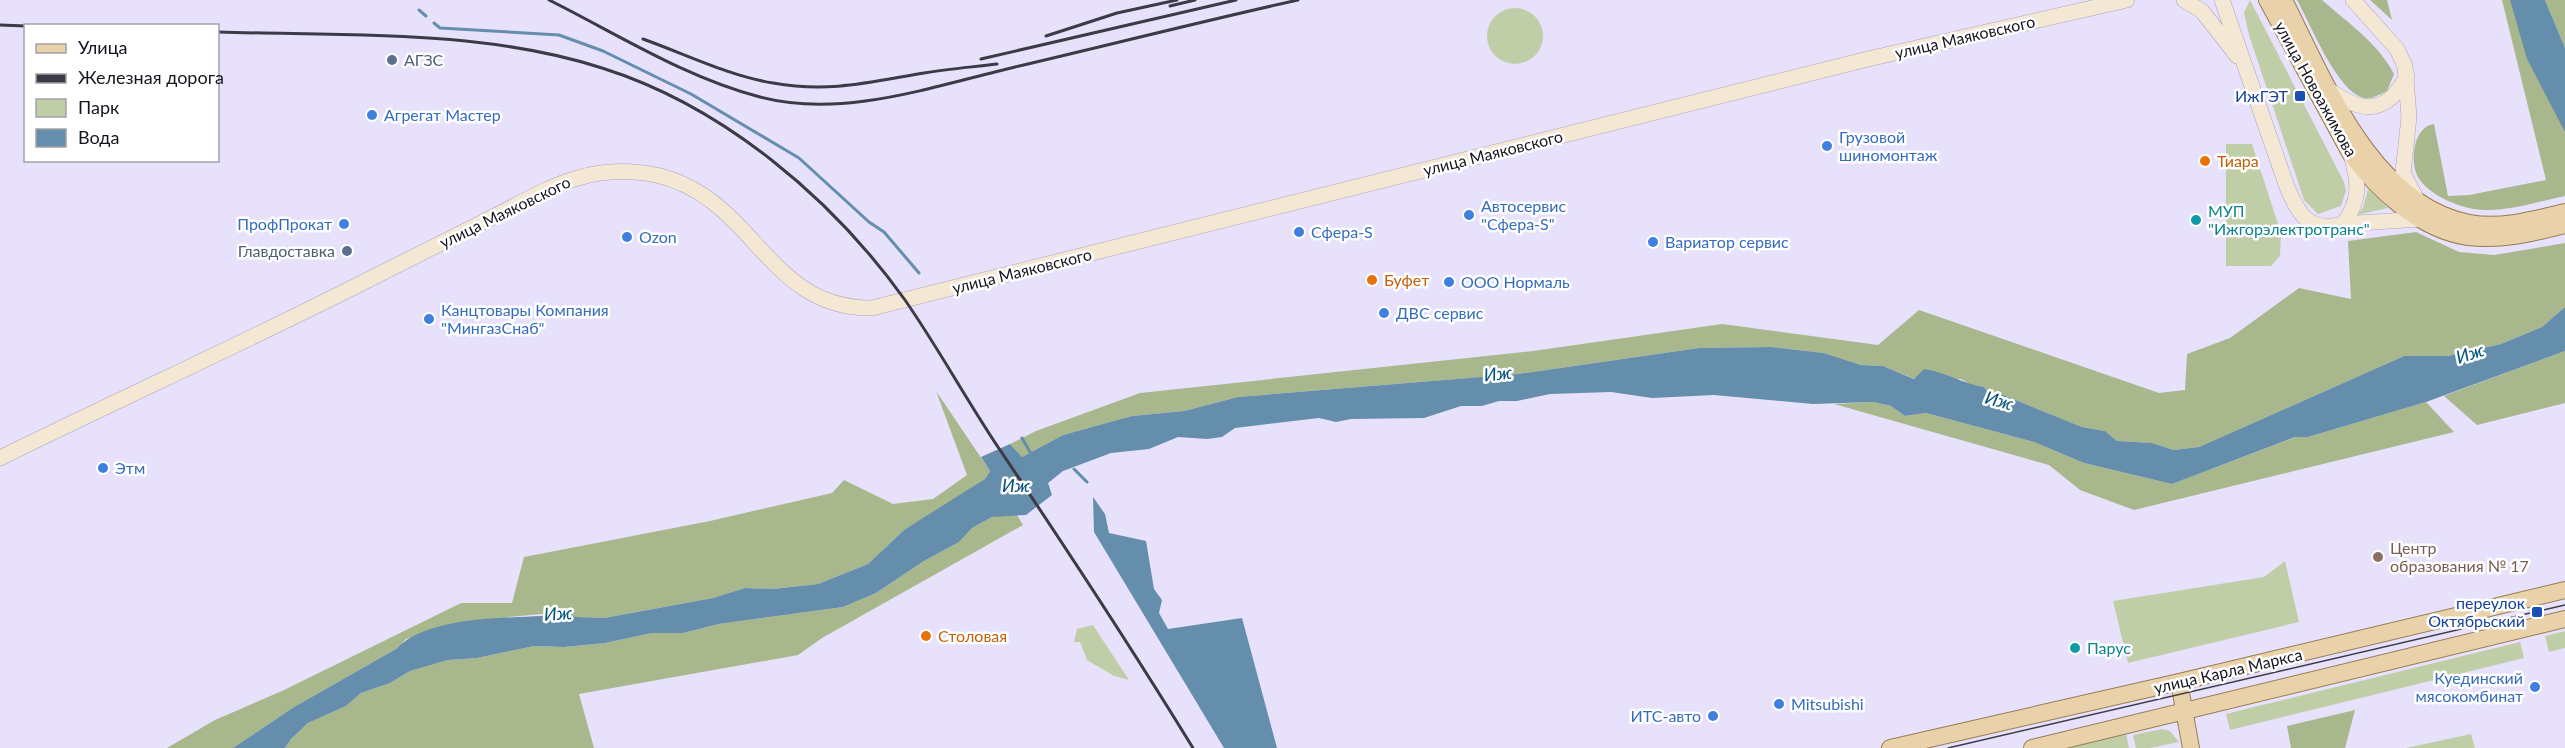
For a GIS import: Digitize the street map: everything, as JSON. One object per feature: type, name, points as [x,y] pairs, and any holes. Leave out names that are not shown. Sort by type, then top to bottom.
[{"type":"main road","name":"улица Маяковского","points":[[0,458],[345,291],[556,185],[606,171],[657,176],[705,194],[730,214],[782,272],[818,299],[837,305],[872,308],[1868,59],[2127,0]]},
{"type":"main road","points":[[2184,0],[2202,11],[2243,63]]},
{"type":"main road","points":[[2222,0],[2297,209],[2305,219],[2322,226],[2421,219]]},
{"type":"main road","points":[[2232,30],[2234,0]]},
{"type":"main road","name":"улица Новоажимова","points":[[2267,0],[2283,10],[2372,160],[2386,175],[2418,200],[2469,223],[2503,224],[2565,212]]},
{"type":"main road","points":[[2353,0],[2397,49],[2407,76],[2409,117],[2403,173],[2418,200]]},
{"type":"main road","name":"улица Новоажимова","points":[[2283,10],[2350,153],[2374,183],[2393,200],[2421,219],[2454,233],[2478,237],[2520,234],[2565,225]]},
{"type":"main road","points":[[2332,92],[2348,103],[2372,107],[2389,101],[2407,76]]},
{"type":"main road","points":[[2343,224],[2358,200],[2357,174],[2350,153]]},
{"type":"main road","name":"улица Карла Маркса","points":[[1890,748],[2180,682],[2565,590]]},
{"type":"main road","name":"улица Карла Маркса","points":[[2032,748],[2565,619]]},
{"type":"main road","points":[[2180,682],[2191,748]]},
{"type":"green space","points":[[2250,0],[2344,182],[2346,191],[2341,206],[2318,214],[2304,200],[2249,35],[2244,13]]},
{"type":"green space","points":[[2297,0],[2322,0],[2371,43],[2394,74],[2387,91],[2365,98],[2355,94],[2345,84],[2326,56]]},
{"type":"green space","points":[[2370,0],[2387,0],[2392,20]]},
{"type":"green space","points":[[2502,0],[2510,0],[2565,132],[2565,196],[2505,209],[2481,210],[2455,204],[2427,188],[2415,170],[2414,154],[2415,145],[2422,131],[2434,124],[2448,196],[2469,195],[2546,180]]},
{"type":"green space","points":[[2545,0],[2565,0],[2565,48]]},
{"type":"green space","points":[[1510,8],[1520,8],[1535,16],[1541,25],[1543,36],[1541,47],[1535,56],[1520,64],[1510,64],[1499,59],[1492,52],[1487,41],[1487,31],[1492,20],[1499,13]]},
{"type":"green space","points":[[2226,144],[2252,144],[2281,233],[2280,256],[2271,266],[2226,266]]},
{"type":"green space","points":[[2368,189],[2388,208],[2357,215],[2363,208]]},
{"type":"green space","points":[[2416,232],[2459,252],[2494,255],[2565,243],[2565,307],[2542,327],[2501,344],[2448,356],[2404,356],[2199,447],[2174,450],[2152,443],[2117,441],[2105,431],[2082,427],[2001,394],[1990,395],[1984,387],[1972,385],[1961,379],[1915,379],[1883,366],[1861,365],[1824,353],[1771,347],[1699,348],[1518,374],[1238,397],[1184,411],[1132,416],[1063,435],[1022,457],[1010,444],[1036,431],[1140,393],[1533,351],[1722,324],[1878,345],[1919,310],[2159,393],[2185,390],[2187,354],[2230,338],[2299,288],[2351,299],[2348,241]]},
{"type":"green space","points":[[2565,351],[2565,403],[2477,425],[2444,396]]},
{"type":"green space","points":[[936,391],[990,471],[985,479],[953,501],[904,530],[868,564],[818,584],[773,589],[745,588],[713,598],[604,618],[576,617],[564,612],[508,617],[406,639],[396,649],[294,707],[233,748],[167,748],[215,720],[282,691],[461,603],[512,603],[524,557],[710,521],[832,493],[844,480],[893,504],[933,499],[967,475]]},
{"type":"green space","points":[[1874,402],[1891,406],[1905,416],[1926,413],[2034,442],[2084,463],[2172,484],[2296,437],[2308,437],[2426,402],[2454,432],[2134,510],[2080,490],[2049,465],[1834,404]]},
{"type":"green space","points":[[1017,515],[1023,525],[822,638],[798,655],[579,694],[594,748],[285,748],[308,723],[346,706],[361,693],[390,683],[410,671],[448,660],[477,658],[534,646],[564,647],[605,643],[652,633],[683,633],[719,624],[843,607],[876,593],[924,561],[959,542],[972,528],[992,517]]},
{"type":"green space","points":[[2285,561],[2299,622],[2128,663],[2113,601],[2264,577]]},
{"type":"green space","points":[[1093,625],[1129,680],[1114,676],[1087,660],[1080,642],[1074,642],[1077,629]]},
{"type":"green space","points":[[2565,631],[2565,648],[2549,652],[2545,636]]},
{"type":"green space","points":[[2520,642],[2524,658],[2230,730],[2226,714]]},
{"type":"green space","points":[[2355,710],[2345,748],[2291,748],[2287,726]]},
{"type":"green space","points":[[2162,729],[2170,731],[2179,742],[2150,748],[2136,748],[2133,735]]},
{"type":"green space","points":[[2126,734],[2129,748],[2065,748]]},
{"type":"green space","points":[[2471,734],[2475,748],[2406,748]]},
{"type":"water","points":[[2510,0],[2545,0],[2565,48],[2565,132],[2527,59]]},
{"type":"water","name":"Иж","points":[[2565,307],[2565,351],[2426,402],[2308,437],[2295,437],[2172,484],[2084,463],[2034,442],[1926,413],[1905,416],[1891,406],[1874,402],[1813,404],[1714,395],[1652,398],[1611,392],[1550,394],[1517,401],[1499,401],[1482,406],[1461,406],[1424,418],[1351,419],[1336,422],[1319,418],[1235,428],[1222,437],[1207,439],[1178,437],[1149,449],[1111,453],[1063,471],[1048,483],[1052,495],[1026,515],[992,517],[972,528],[959,542],[924,561],[876,593],[843,607],[719,624],[683,633],[652,633],[605,643],[564,647],[534,646],[477,658],[448,660],[410,671],[390,683],[361,693],[346,706],[308,723],[285,748],[233,748],[294,707],[396,649],[409,638],[445,625],[486,619],[543,616],[550,611],[564,612],[576,617],[604,618],[713,598],[745,588],[773,589],[818,584],[868,564],[904,530],[985,479],[990,471],[981,457],[1010,444],[1022,457],[1063,435],[1132,416],[1184,411],[1238,397],[1518,374],[1699,348],[1771,347],[1824,353],[1861,365],[1883,366],[1914,379],[1924,369],[1932,371],[1984,387],[1990,395],[2001,394],[2082,427],[2105,431],[2117,441],[2152,443],[2174,450],[2199,447],[2404,356],[2448,356],[2501,344],[2542,327]]},
{"type":"water","points":[[1093,497],[1105,514],[1109,533],[1146,541],[1154,589],[1162,600],[1159,613],[1168,629],[1242,618],[1277,748],[1224,748],[1094,532]]},
{"type":"waterway","points":[[419,10],[426,16]]},
{"type":"waterway","points":[[434,23],[440,28],[559,35],[603,51],[691,94],[799,158],[869,222],[884,232],[919,273]]},
{"type":"waterway","points":[[1022,438],[1030,452]]},
{"type":"waterway","points":[[1074,469],[1087,482]]},
{"type":"tram line","points":[[1948,748],[2565,605]]},
{"type":"railway","points":[[549,0],[705,79],[760,97],[791,103],[823,104],[856,102],[921,91],[1298,0]]},
{"type":"railway","points":[[1046,36],[1117,13],[1177,0]]},
{"type":"railway","points":[[1170,6],[1195,0]]},
{"type":"railway","points":[[981,59],[1236,0]]},
{"type":"railway","points":[[0,25],[24,26]]},
{"type":"railway","points":[[219,32],[412,37],[509,46],[556,55],[602,68],[647,85],[690,106],[732,131],[809,192],[844,226],[905,300],[1193,748]]},
{"type":"railway","points":[[643,39],[740,75],[794,86],[832,87],[997,64]]},
{"type":"place","name":"АГЗС","points":[[392,60]]},
{"type":"place","name":"ИжГЭТ","points":[[2300,96]]},
{"type":"place","name":"Агрегат Мастер","points":[[372,115]]},
{"type":"place","name":"Грузовой шиномонтаж","points":[[1827,146]]},
{"type":"place","name":"Тиара","points":[[2205,161]]},
{"type":"place","name":"Автосервис \"Сфера-S\"","points":[[1469,215]]},
{"type":"place","name":"МУП \"Ижгорэлектротранс\"","points":[[2196,220]]},
{"type":"place","name":"ПрофПрокат","points":[[344,224]]},
{"type":"place","name":"Сфера-S","points":[[1299,232]]},
{"type":"place","name":"Ozon","points":[[627,237]]},
{"type":"place","name":"Вариатор сервис","points":[[1653,242]]},
{"type":"place","name":"Главдоставка","points":[[347,251]]},
{"type":"place","name":"Буфет","points":[[1372,280]]},
{"type":"place","name":"ООО Нормаль","points":[[1449,282]]},
{"type":"place","name":"ДВС сервис","points":[[1384,313]]},
{"type":"place","name":"Канцтовары Компания \"МингазСнаб\"","points":[[429,319]]},
{"type":"place","name":"Этм","points":[[103,468]]},
{"type":"place","name":"Центр образования № 17","points":[[2378,557]]},
{"type":"place","name":"переулок Октябрьский","points":[[2537,612]]},
{"type":"place","name":"Столовая","points":[[926,636]]},
{"type":"place","name":"Парус","points":[[2075,648]]},
{"type":"place","name":"Куединский мясокомбинат","points":[[2535,687]]},
{"type":"place","name":"Mitsubishi","points":[[1779,704]]},
{"type":"place","name":"ИТС-авто","points":[[1713,716]]}]
